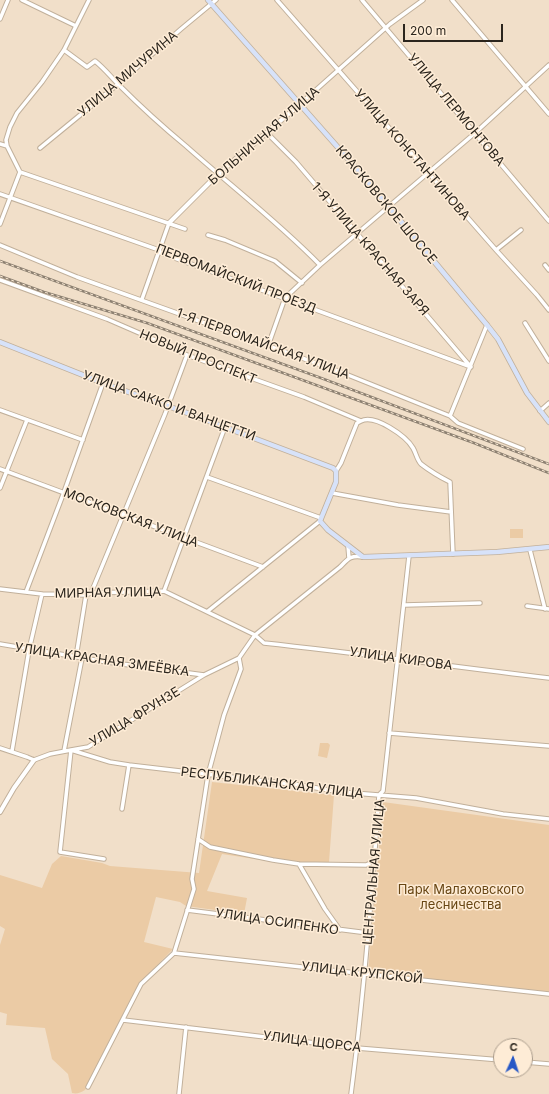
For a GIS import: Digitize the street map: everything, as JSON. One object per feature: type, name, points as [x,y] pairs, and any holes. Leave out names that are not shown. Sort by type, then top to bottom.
[{"type":"main road","name":"КРАСКОВСКОЕ ШОССЕ","points":[[208,0],[388,205],[498,338],[527,393],[549,422]]},
{"type":"main road","name":"УЛИЦА САККО И ВАНЦЕТТИ","points":[[0,342],[103,383],[327,465],[336,471]]},
{"type":"main road","points":[[336,471],[336,482],[320,519],[328,530],[363,557],[530,550],[549,547]]},
{"type":"street","points":[[0,19],[8,0]]},
{"type":"street","points":[[22,0],[76,26]]},
{"type":"street","points":[[89,0],[64,50],[42,82],[17,113],[10,127],[6,140],[7,146],[20,172],[185,229]]},
{"type":"street","name":"УЛИЦА МИЧУРИНА","points":[[40,148],[118,84],[180,29],[216,0]]},
{"type":"street","name":"УЛИЦА КОНСТАНТИНОВА","points":[[277,0],[427,173],[496,250],[538,294],[549,310]]},
{"type":"street","name":"УЛИЦА ЛЕРМОНТОВА","points":[[362,0],[549,221]]},
{"type":"street","name":"БОЛЬНИЧНАЯ УЛИЦА","points":[[142,299],[169,223],[218,174],[386,28],[423,0]]},
{"type":"street","points":[[452,0],[549,114]]},
{"type":"street","points":[[64,50],[87,67],[95,62],[186,146],[303,247],[320,265]]},
{"type":"street","points":[[268,346],[285,298],[388,205],[475,133],[549,65]]},
{"type":"street","name":"1-Я УЛИЦА КРАСНАЯ ЗАРЯ","points":[[267,133],[296,162],[471,367]]},
{"type":"street","points":[[0,144],[7,146]]},
{"type":"street","points":[[0,224],[20,172]]},
{"type":"street","name":"ПЕРВОМАЙСКИЙ ПРОЕЗД","points":[[0,194],[159,250],[161,253],[471,367]]},
{"type":"street","points":[[496,250],[521,230]]},
{"type":"street","points":[[208,235],[232,243],[275,261],[302,283]]},
{"type":"street","name":"1-Я ПЕРВОМАЙСКАЯ УЛИЦА","points":[[0,246],[77,277],[142,299],[338,371],[450,416],[458,422],[523,449]]},
{"type":"street","points":[[545,265],[549,270]]},
{"type":"street","name":"НОВЫЙ ПРОСПЕКТ","points":[[0,280],[107,319],[187,355],[304,397],[362,421],[365,419],[371,419],[399,432],[413,447],[420,463],[441,478],[450,482],[451,512]]},
{"type":"street","points":[[525,323],[549,361]]},
{"type":"street","points":[[450,416],[487,325]]},
{"type":"street","points":[[91,593],[168,407],[187,355]]},
{"type":"street","points":[[26,592],[103,383]]},
{"type":"street","points":[[540,411],[549,403]]},
{"type":"street","points":[[0,410],[83,440]]},
{"type":"street","points":[[0,488],[27,420]]},
{"type":"street","points":[[336,471],[341,463],[357,423],[362,421]]},
{"type":"street","points":[[164,591],[225,427]]},
{"type":"street","name":"МОСКОВСКАЯ УЛИЦА","points":[[0,468],[183,538],[263,566]]},
{"type":"street","points":[[206,477],[320,519]]},
{"type":"street","points":[[332,493],[398,505],[451,512],[453,554]]},
{"type":"street","points":[[208,611],[320,519]]},
{"type":"street","points":[[348,546],[349,558]]},
{"type":"street","points":[[528,606],[547,609],[530,550]]},
{"type":"street","points":[[88,1087],[141,984],[174,953],[194,889],[192,879],[208,775],[224,715],[241,669],[239,658],[255,635],[340,567],[349,558],[356,556],[363,557]]},
{"type":"street","name":"ЦЕНТРАЛЬНАЯ УЛИЦА","points":[[351,1094],[365,974],[379,795],[383,791],[405,605],[409,556]]},
{"type":"street","name":"МИРНАЯ УЛИЦА","points":[[0,589],[42,594],[86,595],[91,593],[164,591],[255,635]]},
{"type":"street","points":[[12,752],[29,650],[42,594]]},
{"type":"street","points":[[76,657],[86,595]]},
{"type":"street","points":[[405,605],[480,603]]},
{"type":"street","name":"УЛИЦА КИРОВА","points":[[255,635],[264,643],[346,651],[398,660],[549,678]]},
{"type":"street","name":"УЛИЦА КРАСНАЯ ЗМЕЁВКА","points":[[0,644],[82,658],[204,674]]},
{"type":"street","points":[[64,751],[82,658]]},
{"type":"street","name":"УЛИЦА ФРУНЗЕ","points":[[71,750],[88,747],[204,674],[239,658]]},
{"type":"street","points":[[389,733],[549,746]]},
{"type":"street","points":[[0,748],[27,756],[34,760],[14,788],[0,812]]},
{"type":"street","points":[[71,750],[60,852],[104,859]]},
{"type":"street","name":"РЕСПУБЛИКАНСКАЯ УЛИЦА","points":[[34,760],[50,754],[71,750],[110,762],[129,765],[299,785],[341,792],[416,798],[503,814],[549,818]]},
{"type":"street","points":[[122,809],[129,765]]},
{"type":"street","points":[[198,839],[210,847],[250,856],[299,864],[366,865],[375,861]]},
{"type":"street","points":[[299,864],[325,909],[340,931]]},
{"type":"street","name":"УЛИЦА ОСИПЕНКО","points":[[187,910],[340,931],[368,933]]},
{"type":"street","name":"УЛИЦА КРУПСКОЙ","points":[[174,953],[549,994]]},
{"type":"street","name":"УЛИЦА ЩОРСА","points":[[123,1020],[357,1048],[493,1059]]},
{"type":"street","points":[[179,1094],[186,1027]]},
{"type":"street","points":[[533,1063],[549,1064]]},
{"type":"green space","points":[[510,529],[523,529],[523,538],[510,538]]},
{"type":"green space","points":[[320,743],[328,743],[330,745],[327,758],[318,756]]},
{"type":"green space","points":[[212,782],[334,795],[329,862],[274,862],[222,854],[207,891],[247,898],[244,914],[186,906],[180,902],[156,897],[144,942],[173,949],[140,983],[85,1090],[78,1093],[72,1093],[68,1074],[52,1059],[45,1028],[6,1025],[7,1014],[0,1012],[0,945],[5,929],[0,926],[0,875],[42,888],[52,864],[61,856],[102,863],[110,866],[199,873]]},
{"type":"green space","name":"Парк Малаховского лесничества","points":[[383,802],[549,825],[549,992],[368,972]]},
{"type":"railway","points":[[0,261],[321,378],[549,464]]},
{"type":"railway","points":[[0,276],[44,292],[147,323],[474,443],[549,473]]}]
